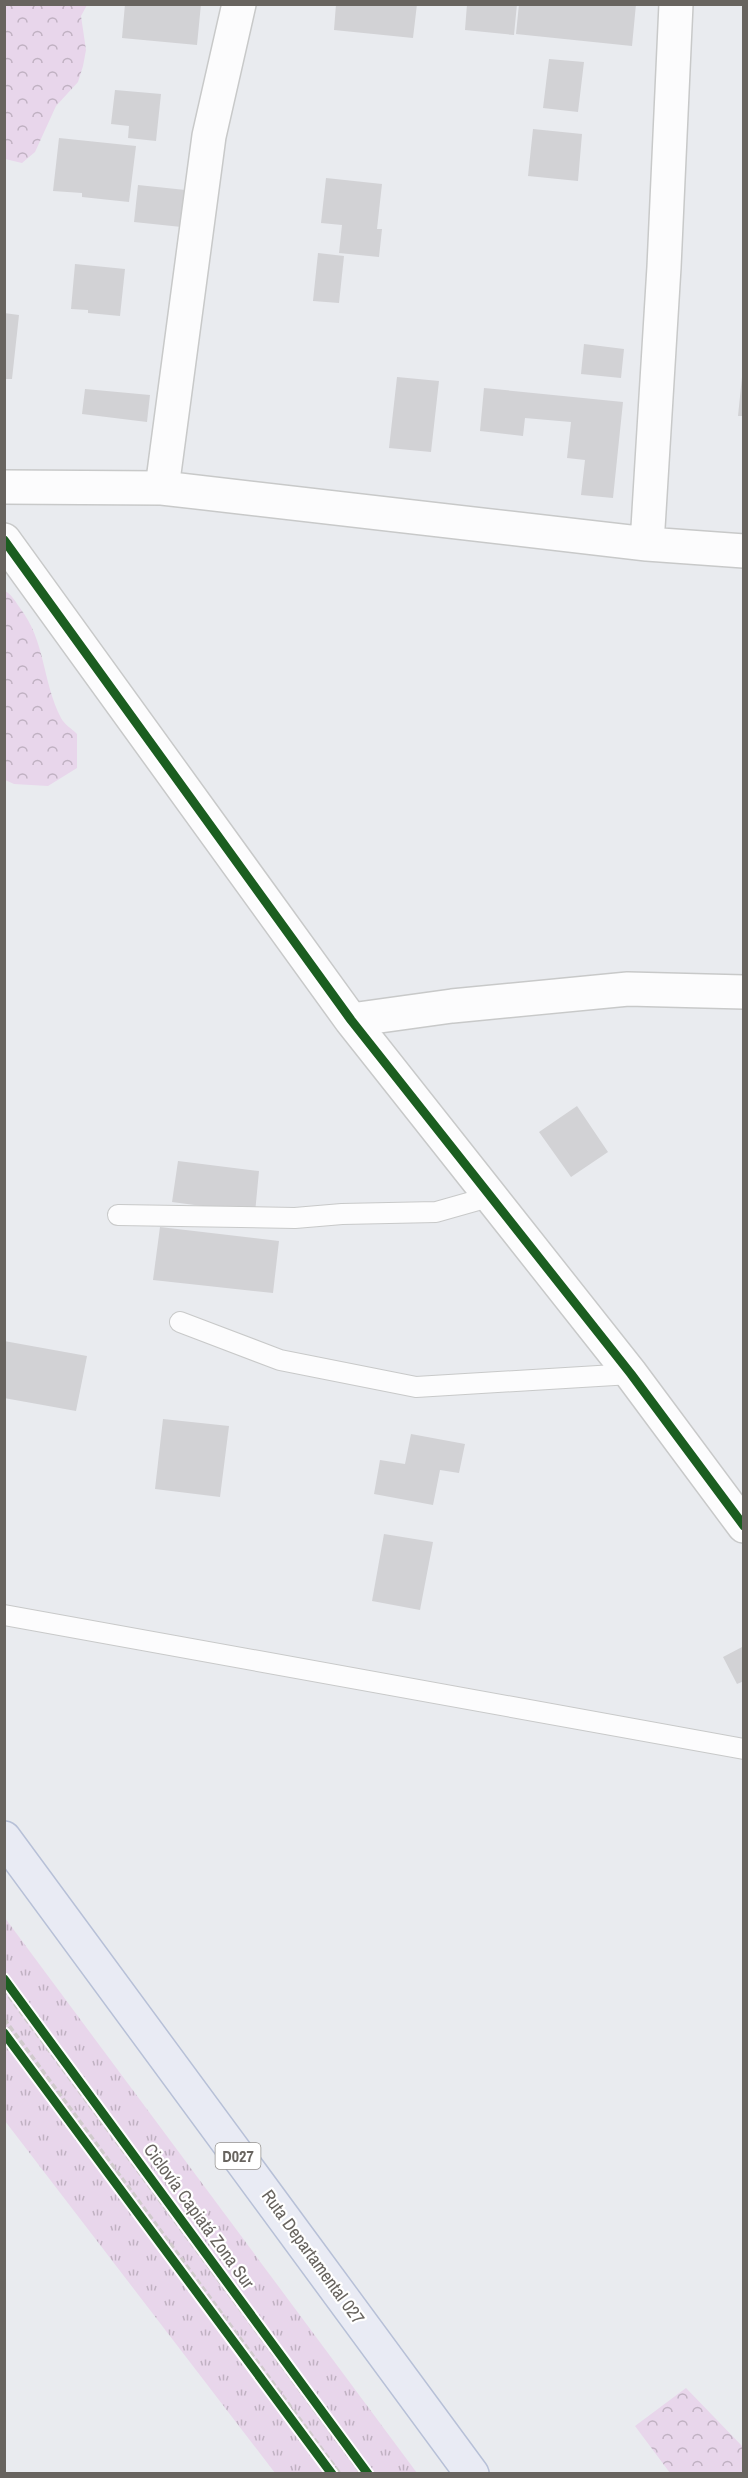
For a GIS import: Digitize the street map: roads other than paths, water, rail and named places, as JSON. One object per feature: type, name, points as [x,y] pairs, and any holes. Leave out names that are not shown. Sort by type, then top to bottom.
[{"type":"main road","name":"Ruta Departamental 027","points":[[4,1838],[472,2474]]},
{"type":"street","points":[[162,488],[209,136],[239,4]]},
{"type":"street","points":[[648,544],[676,4]]},
{"type":"street","points":[[4,487],[162,488],[648,544],[744,551]]},
{"type":"street","points":[[4,540],[351,1020],[631,1374],[744,1526]]},
{"type":"street","points":[[351,1020],[452,1006],[628,989],[744,992]]},
{"type":"lane","points":[[118,1215],[295,1218],[342,1214],[436,1212],[489,1197]]},
{"type":"lane","points":[[180,1322],[280,1360],[416,1387],[631,1374]]},
{"type":"lane","points":[[4,1615],[744,1749]]}]
